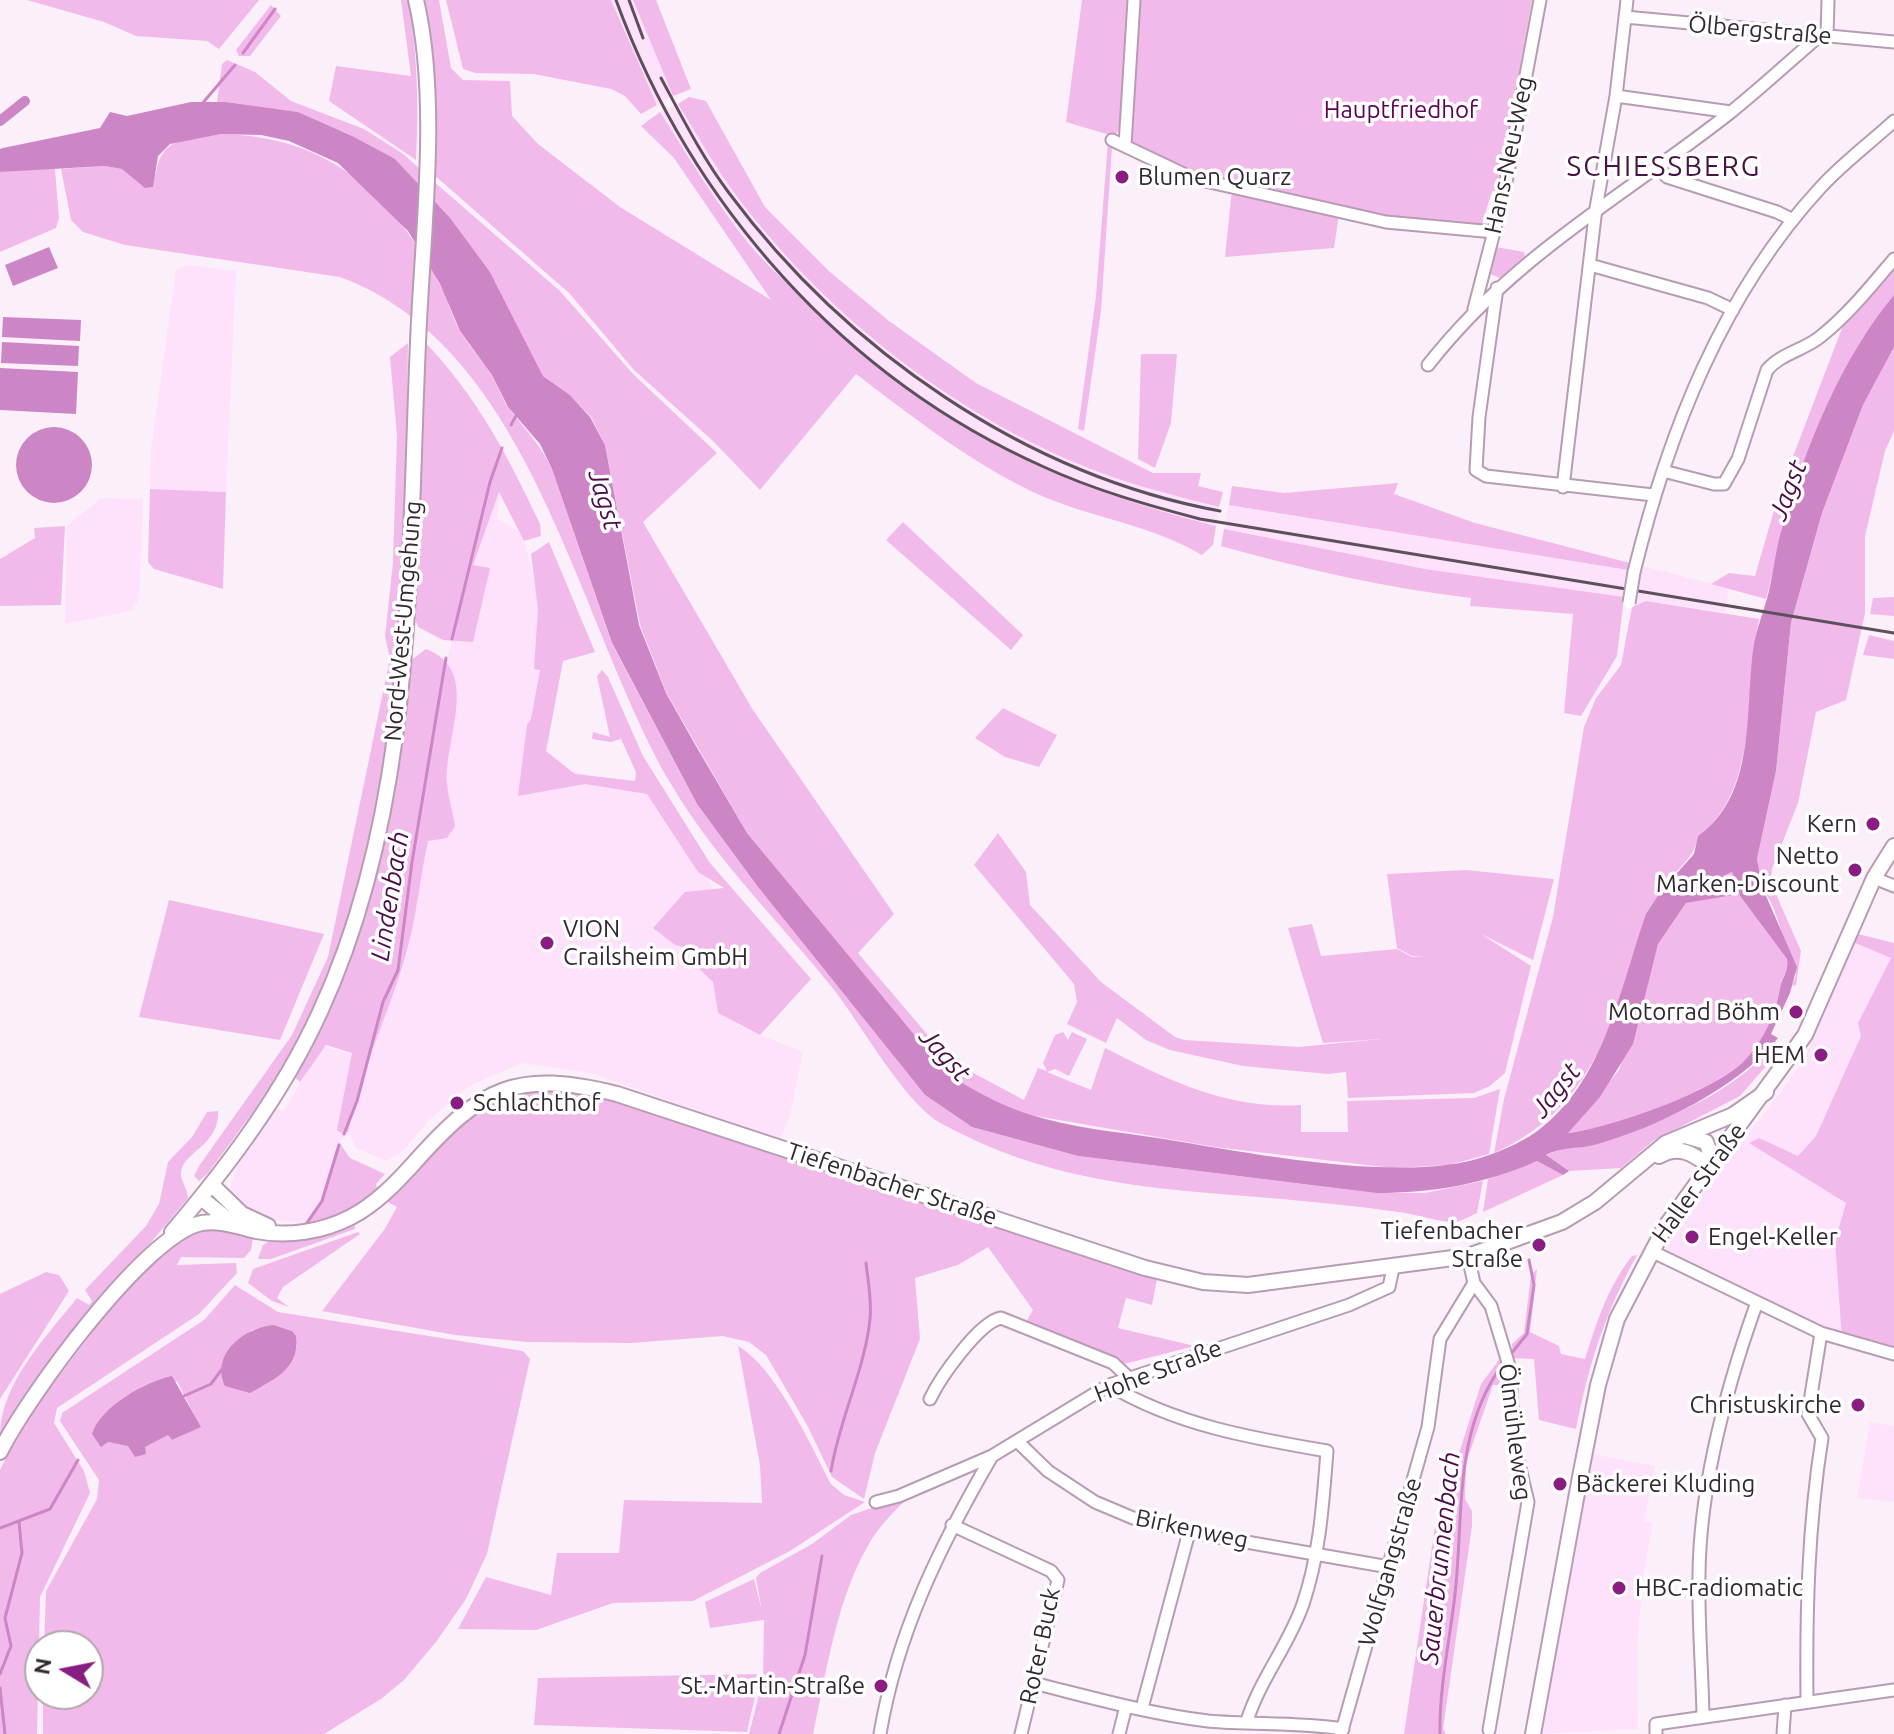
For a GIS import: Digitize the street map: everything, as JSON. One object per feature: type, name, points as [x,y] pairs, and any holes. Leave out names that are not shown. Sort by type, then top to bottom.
[{"type":"main road","name":"Nord-West-Umgehung","points":[[167,1239],[212,1185],[297,1059],[321,1011],[364,886],[390,766],[403,672],[426,153],[426,62],[416,0]]},
{"type":"main road","name":"Haller Straße","points":[[1535,1733],[1598,1385],[1617,1319],[1651,1251],[1805,1035],[1874,878],[1894,846]]},
{"type":"main road","name":"Tiefenbacher Straße","points":[[0,1452],[35,1393],[72,1346],[167,1239],[204,1223],[290,1234],[349,1218],[378,1199],[472,1105],[500,1091],[547,1082],[617,1094],[1186,1279],[1248,1285],[1468,1256],[1562,1222],[1595,1202],[1652,1152],[1733,1115],[1766,1092]]},
{"type":"main road","points":[[1680,1137],[1701,1139],[1709,1146],[1712,1164]]},
{"type":"main road","name":"Tiefenbacher Straße","points":[[1637,1167],[1675,1149],[1712,1164]]},
{"type":"main road","name":"Tiefenbacher Straße","points":[[212,1185],[242,1214],[259,1223],[286,1229],[316,1229]]},
{"type":"main road","name":"Tiefenbacher Straße","points":[[201,1198],[219,1214],[242,1227]]},
{"type":"street","points":[[1125,145],[1134,0]]},
{"type":"street","name":"Hans-Neu-Weg","points":[[1474,309],[1494,232],[1540,0]]},
{"type":"street","points":[[1563,487],[1596,208],[1616,96],[1627,0]]},
{"type":"street","points":[[1428,365],[1474,309],[1497,288],[1596,208],[1731,112],[1823,36],[1828,0]]},
{"type":"street","name":"Ölbergstraße","points":[[1625,17],[1894,42]]},
{"type":"street","points":[[1616,96],[1731,112]]},
{"type":"street","points":[[1629,603],[1653,495],[1708,353],[1793,220],[1823,185],[1894,121]]},
{"type":"street","points":[[1112,140],[1162,167],[1192,178],[1386,222],[1494,232]]},
{"type":"street","points":[[1656,166],[1667,177],[1793,220]]},
{"type":"street","points":[[1663,471],[1724,484],[1738,459],[1767,370],[1776,361],[1818,338],[1840,320],[1894,259]]},
{"type":"street","points":[[1590,265],[1708,298],[1733,310]]},
{"type":"street","points":[[1497,288],[1479,417],[1476,470],[1486,476],[1563,487],[1653,495]]},
{"type":"street","points":[[1874,878],[1894,886]]},
{"type":"street","points":[[1651,1251],[1756,1305],[1821,1333],[1894,1354]]},
{"type":"street","points":[[1468,1256],[1474,1283]]},
{"type":"street","name":"Hohe Straße","points":[[876,1502],[992,1456],[1109,1385],[1349,1305],[1389,1287],[1393,1268]]},
{"type":"street","name":"Wolfgangstraße","points":[[1342,1731],[1428,1427],[1440,1339],[1474,1283]]},
{"type":"street","name":"Ölmühleweg","points":[[1474,1283],[1491,1306],[1510,1369],[1514,1443],[1528,1502],[1489,1730]]},
{"type":"street","points":[[1703,1715],[1699,1573],[1705,1507],[1737,1357],[1756,1305]]},
{"type":"street","points":[[930,1399],[939,1380],[991,1319],[1001,1318],[1113,1363],[1129,1378]]},
{"type":"street","points":[[1807,1702],[1806,1591],[1810,1514],[1822,1438],[1808,1414],[1821,1333]]},
{"type":"street","points":[[1109,1385],[1139,1403],[1218,1431],[1327,1451],[1317,1554],[1303,1604],[1253,1699],[1247,1721]]},
{"type":"street","name":"Birkenweg","points":[[1017,1441],[1048,1471],[1095,1502],[1133,1518],[1189,1532],[1389,1567]]},
{"type":"street","points":[[880,1734],[903,1634],[952,1525],[992,1456]]},
{"type":"street","name":"Roter Buck","points":[[952,1525],[1051,1571],[1058,1580],[1021,1734]]},
{"type":"street","points":[[1142,1708],[1189,1532]]},
{"type":"street","points":[[1033,1683],[1126,1706],[1208,1721],[1247,1721],[1342,1731]]},
{"type":"street","points":[[1656,1729],[1703,1715],[1894,1690]]},
{"type":"street","points":[[1783,1734],[1785,1705]]},
{"type":"street","points":[[1119,1734],[1126,1706]]},
{"type":"shaded area","points":[[611,0],[633,0],[673,96],[657,105]]},
{"type":"shaded area","points":[[678,104],[730,187],[807,276],[828,299],[922,376],[972,409],[1042,446],[1148,489],[1219,507],[1216,526],[1142,508],[1040,469],[980,438],[867,361],[749,245],[715,200],[660,112]]},
{"type":"shaded area","points":[[186,265],[236,271],[226,492],[150,489],[151,449],[176,271]]},
{"type":"shaded area","name":"VION Crailsheim GmbH","points":[[491,482],[501,487],[497,518],[523,535],[540,608],[569,636],[588,634],[594,650],[563,660],[544,766],[661,789],[713,889],[685,892],[675,945],[699,951],[696,966],[713,982],[718,1013],[745,1029],[803,1052],[790,1115],[780,1140],[591,1073],[522,1063],[469,1086],[429,1120],[403,1151],[386,1161],[356,1148],[349,1133],[339,1142],[321,1200],[305,1223],[264,1219],[239,1204],[229,1190],[239,1162],[275,1108],[284,1111],[322,1046],[370,1059],[385,1002],[443,673],[467,591]]},
{"type":"shaded area","points":[[101,498],[143,499],[139,601],[131,611],[65,624],[67,526]]},
{"type":"shaded area","points":[[1229,505],[1628,570],[1630,563],[1729,588],[1725,612],[1646,601],[1632,607],[1624,597],[1425,569],[1224,529]]},
{"type":"shaded area","points":[[1853,942],[1892,958],[1858,1023],[1861,1036],[1816,1136],[1798,1156],[1759,1139],[1750,1143],[1846,1203],[1835,1241],[1842,1340],[1661,1257],[1688,1213],[1789,1081],[1808,1051]]},
{"type":"shaded area","points":[[1870,1422],[1894,1426],[1894,1502],[1857,1498]]},
{"type":"shaded area","points":[[1591,1454],[1655,1466],[1644,1521],[1653,1523],[1643,1575],[1637,1649],[1638,1729],[1537,1734]]},
{"type":"green space","points":[[27,0],[259,0],[219,49],[207,41],[136,36],[104,22]]},
{"type":"green space","points":[[401,0],[409,0],[414,40],[416,160],[329,101],[336,66],[411,76]]},
{"type":"green space","points":[[424,0],[439,0],[451,68],[463,80],[510,81],[512,116],[538,144],[620,207],[771,300],[674,158],[641,126],[660,112],[713,195],[754,250],[849,343],[896,381],[992,443],[1043,468],[1097,490],[1216,526],[1213,545],[1202,555],[1141,528],[1035,493],[965,453],[856,374],[760,490],[713,441],[634,370],[569,293],[433,174],[434,65]]},
{"type":"green space","points":[[446,0],[611,0],[657,105],[641,114],[625,96],[611,89],[534,74],[475,73],[463,69]]},
{"type":"green space","points":[[633,0],[656,0],[691,89],[673,96]]},
{"type":"green space","points":[[1082,0],[1129,0],[1121,129],[1113,136],[1066,122]]},
{"type":"green space","name":"Hauptfriedhof","points":[[1136,0],[1532,0],[1498,191],[1492,191],[1481,227],[1386,218],[1192,174],[1131,146],[1127,139]]},
{"type":"green space","points":[[271,5],[281,16],[250,56],[239,56],[236,50]]},
{"type":"green space","points":[[227,60],[255,72],[291,101],[364,129],[402,153],[420,169],[419,186],[395,159],[298,112],[217,102],[222,64]]},
{"type":"green space","points":[[689,97],[706,101],[765,207],[830,272],[889,321],[976,383],[1153,473],[1201,473],[1198,486],[1223,492],[1219,507],[1122,480],[1038,446],[938,387],[891,353],[804,275],[765,232],[723,177],[678,104]]},
{"type":"green space","points":[[221,134],[259,137],[293,145],[323,158],[377,196],[399,222],[439,283],[461,333],[490,372],[507,405],[552,469],[612,644],[697,804],[758,887],[925,1095],[972,1127],[1078,1156],[1376,1193],[1425,1193],[1483,1181],[1477,1213],[1448,1222],[1380,1209],[1128,1184],[1016,1157],[942,1124],[928,1114],[898,1081],[831,986],[707,838],[671,784],[637,718],[542,496],[504,426],[460,363],[406,312],[340,277],[125,245],[83,232],[71,220],[61,169],[105,166],[156,174],[159,161],[170,146],[188,139]]},
{"type":"green space","points":[[1108,141],[1112,147],[1101,311],[1084,431],[1078,429],[1096,296]]},
{"type":"green space","points":[[55,169],[59,218],[56,228],[0,252],[0,172]]},
{"type":"green space","points":[[432,180],[560,291],[633,374],[717,453],[643,522],[753,710],[894,914],[858,953],[949,1060],[1024,1100],[1038,1068],[1047,1071],[1043,1063],[1055,1035],[1063,1032],[1068,1040],[1072,1032],[1087,1039],[1069,1076],[1055,1069],[1047,1072],[1091,1090],[1105,1048],[1152,1071],[1224,1098],[1249,1103],[1301,1105],[1301,1132],[1348,1132],[1347,1101],[1474,1098],[1500,1089],[1489,1154],[1449,1165],[1392,1168],[1215,1147],[1030,1115],[986,1098],[947,1074],[747,833],[666,692],[640,625],[605,445],[591,417],[570,395],[543,376],[490,272],[431,198]]},
{"type":"green space","points":[[1232,189],[1339,215],[1334,248],[1225,257]]},
{"type":"green space","points":[[1496,247],[1524,252],[1525,256],[1500,278],[1488,273]]},
{"type":"green space","points":[[1894,263],[1894,295],[1856,350],[1830,401],[1793,495],[1766,599],[1711,584],[1729,573],[1755,576],[1779,493],[1844,323]]},
{"type":"green space","points":[[424,341],[476,405],[516,474],[540,524],[541,536],[524,541],[499,492],[473,565],[490,568],[473,642],[443,640],[418,627],[415,618]]},
{"type":"green space","points":[[408,343],[405,509],[393,683],[382,770],[366,854],[343,935],[314,1011],[265,1094],[199,1181],[194,1176],[199,1166],[292,1035],[328,957],[390,658],[385,637],[393,562],[397,435],[390,357]]},
{"type":"green space","points":[[1894,347],[1894,431],[1885,451],[1865,536],[1865,613],[1846,700],[1816,712],[1798,803],[1772,869],[1771,883],[1801,951],[1796,985],[1792,986],[1796,975],[1773,906],[1763,889],[1757,859],[1776,771],[1791,623],[1822,513],[1863,405]]},
{"type":"green space","points":[[1141,354],[1177,354],[1171,423],[1155,468],[1138,459]]},
{"type":"green space","points":[[1398,483],[1394,494],[1475,523],[1630,563],[1628,570],[1229,505],[1232,486],[1284,493]]},
{"type":"green space","points":[[150,489],[226,492],[223,589],[154,569],[148,562]]},
{"type":"green space","points":[[903,522],[1023,635],[1011,650],[886,540]]},
{"type":"green space","points":[[65,526],[61,605],[0,606],[0,559],[35,538],[34,528]]},
{"type":"green space","points":[[1224,529],[1425,569],[1624,597],[1617,656],[1581,716],[1564,713],[1573,614],[1470,606],[1471,598],[1376,583],[1283,562],[1221,546]]},
{"type":"green space","points":[[549,542],[595,652],[563,661],[546,751],[575,774],[635,781],[636,772],[621,739],[611,742],[592,739],[593,732],[610,737],[597,676],[602,670],[608,677],[643,756],[710,863],[811,979],[760,1035],[718,1013],[713,982],[696,966],[698,951],[675,945],[653,928],[685,892],[724,888],[698,872],[647,794],[585,784],[518,796],[527,725],[531,719],[540,670],[534,669],[538,609],[531,554]]},
{"type":"green space","points":[[1894,597],[1894,616],[1870,614],[1873,598]]},
{"type":"green space","points":[[1646,601],[1759,619],[1741,766],[1718,817],[1698,836],[1687,861],[1663,888],[1617,1009],[1584,1077],[1561,1106],[1531,1132],[1494,1153],[1504,1099],[1553,917],[1584,727],[1596,698],[1621,665],[1632,607]]},
{"type":"green space","points":[[1869,635],[1894,641],[1894,659],[1863,655]]},
{"type":"green space","points":[[426,649],[443,659],[452,672],[456,689],[447,783],[455,826],[447,838],[428,841],[407,950],[360,1085],[348,1132],[341,1133],[337,1130],[352,1053],[326,1045],[300,1082],[292,1075],[333,996],[403,721],[410,661]]},
{"type":"green space","points":[[1003,708],[1057,735],[1039,767],[1005,757],[975,738]]},
{"type":"green space","points":[[998,833],[1026,872],[1030,905],[1101,982],[1175,1037],[1184,1040],[1299,1047],[1381,1039],[1323,1043],[1288,928],[1312,924],[1321,956],[1397,949],[1412,957],[1425,956],[1412,956],[1397,948],[1387,874],[1466,870],[1554,879],[1533,960],[1481,934],[1531,966],[1505,1073],[1490,1086],[1474,1093],[1348,1098],[1346,1072],[1328,1074],[1243,1066],[1170,1050],[1146,1040],[1117,1018],[1106,1043],[1067,1024],[1077,1002],[1074,984],[974,865]]},
{"type":"green space","points":[[1732,872],[1740,896],[1787,959],[1775,1008],[1762,1039],[1742,1063],[1705,1087],[1634,1117],[1567,1133],[1619,1070],[1658,944],[1686,903],[1732,894],[1723,876]]},
{"type":"green space","points":[[169,900],[324,934],[280,1040],[139,1017]]},
{"type":"green space","points":[[1858,934],[1894,943],[1894,1354],[1842,1340],[1835,1241],[1846,1203],[1749,1143],[1759,1138],[1798,1156],[1816,1136],[1861,1036],[1858,1023],[1891,958],[1853,942]]},
{"type":"green space","points":[[1773,1045],[1780,1050],[1740,1096],[1653,1141],[1621,1168],[1569,1171],[1546,1156],[1599,1143],[1693,1105],[1737,1079]]},
{"type":"green space","points":[[530,1091],[584,1092],[626,1104],[1157,1279],[1152,1305],[1126,1298],[1118,1328],[1195,1346],[1120,1365],[1109,1354],[1026,1322],[1033,1310],[988,1247],[958,1265],[915,1278],[920,1339],[875,1453],[864,1499],[832,1477],[807,1425],[766,1355],[749,1342],[723,1336],[631,1343],[527,1342],[455,1335],[322,1311],[384,1230],[397,1207],[388,1202],[435,1150],[486,1109]]},
{"type":"green space","points":[[218,1111],[213,1132],[188,1158],[181,1172],[188,1198],[43,1372],[0,1436],[8,1398],[27,1362],[77,1298],[89,1305],[92,1301],[85,1290],[146,1226],[159,1204],[168,1162],[192,1137],[207,1112]]},
{"type":"green space","points":[[339,1142],[350,1158],[385,1174],[376,1184],[378,1191],[344,1214],[305,1223],[321,1200]]},
{"type":"green space","points":[[1537,1161],[1563,1175],[1483,1212],[1488,1179]]},
{"type":"green space","points":[[355,1225],[355,1229],[271,1259],[258,1259],[263,1245],[273,1239]]},
{"type":"green space","points":[[210,1227],[245,1233],[253,1238],[251,1250],[244,1258],[181,1257],[177,1265],[236,1263],[237,1273],[199,1314],[57,1408],[54,1423],[84,1471],[90,1493],[40,1597],[39,1630],[24,1630],[24,1710],[38,1710],[37,1734],[0,1734],[0,1470],[24,1422],[107,1313],[157,1256],[192,1232]]},
{"type":"green space","points":[[358,1232],[360,1234],[283,1287],[277,1298],[289,1307],[272,1301],[248,1283],[253,1269]]},
{"type":"green space","points":[[1637,1255],[1599,1339],[1576,1429],[1539,1420],[1534,1359],[1513,1358],[1512,1344],[1524,1333],[1531,1275],[1537,1269],[1530,1332],[1559,1346],[1561,1354],[1585,1359],[1609,1293],[1623,1268],[1632,1256]]},
{"type":"green space","points":[[46,1272],[59,1275],[69,1291],[0,1399],[0,1294]]},
{"type":"green space","points":[[235,1285],[278,1312],[523,1351],[530,1359],[487,1554],[466,1599],[404,1680],[381,1699],[324,1734],[43,1734],[43,1710],[104,1710],[104,1630],[45,1630],[46,1591],[97,1499],[99,1480],[60,1421],[62,1413],[204,1320]],"holes":[[[274,1325],[292,1331],[297,1347],[222,1380],[225,1356],[252,1330]],[[177,1381],[200,1427],[172,1440],[168,1434],[144,1447],[108,1442]]]},
{"type":"green space","points":[[738,1346],[766,1371],[779,1389],[831,1484],[844,1495],[865,1502],[790,1551],[693,1601],[613,1603],[536,1630],[458,1629],[486,1577],[551,1595],[557,1553],[619,1553],[624,1500],[762,1503],[760,1465]]},
{"type":"green space","points":[[1502,1356],[1508,1385],[1493,1385],[1466,1463],[1465,1499],[1472,1511],[1472,1526],[1443,1729],[1446,1734],[1404,1734],[1436,1520],[1452,1522],[1455,1466],[1481,1384]]},
{"type":"green space","points":[[910,1495],[873,1537],[850,1583],[835,1633],[813,1734],[749,1734],[763,1679],[764,1620],[710,1628],[705,1602],[754,1579],[762,1611],[756,1578],[760,1573],[812,1544],[851,1515]]},
{"type":"green space","points":[[760,1674],[747,1732],[534,1725],[538,1678]]},
{"type":"water","name":"Jagst","points":[[191,102],[225,102],[298,112],[395,159],[450,218],[490,272],[543,376],[570,395],[590,417],[605,445],[639,625],[666,693],[696,746],[747,833],[947,1074],[1006,1106],[1061,1123],[1342,1165],[1413,1167],[1481,1158],[1536,1132],[1559,1112],[1578,1088],[1607,1032],[1646,914],[1661,891],[1694,854],[1698,836],[1717,819],[1739,776],[1754,642],[1792,495],[1827,404],[1858,347],[1894,295],[1894,347],[1863,405],[1822,513],[1791,623],[1776,771],[1757,859],[1763,889],[1797,967],[1790,993],[1771,1034],[1778,1038],[1761,1056],[1719,1089],[1669,1117],[1618,1138],[1546,1155],[1569,1171],[1563,1175],[1537,1161],[1458,1186],[1376,1193],[1078,1156],[972,1127],[925,1095],[758,887],[697,804],[612,643],[552,469],[540,444],[508,407],[492,375],[460,331],[440,284],[408,231],[338,163],[289,141],[261,135],[221,134],[170,144],[158,156],[153,187],[145,188],[122,169],[105,166],[0,172],[0,149],[100,128],[110,112],[127,116]],"holes":[[[1732,872],[1740,896],[1787,959],[1775,1007],[1758,1045],[1731,1072],[1688,1095],[1610,1124],[1568,1133],[1600,1097],[1633,1044],[1658,944],[1686,903],[1733,895],[1723,876]]]},
{"type":"water","points":[[49,247],[58,268],[13,286],[5,265]]},
{"type":"water","points":[[3,317],[81,320],[80,341],[2,337]]},
{"type":"water","points":[[2,342],[79,346],[78,366],[1,363]]},
{"type":"water","points":[[0,368],[78,372],[76,414],[0,410]]},
{"type":"water","points":[[54,427],[68,430],[81,438],[89,451],[92,465],[89,479],[81,492],[68,500],[54,503],[40,500],[27,492],[19,479],[16,465],[19,451],[27,438],[40,430]]},
{"type":"water","points":[[274,1325],[292,1331],[296,1336],[290,1365],[276,1378],[250,1393],[225,1386],[222,1363],[233,1344],[252,1331]]},
{"type":"water","points":[[172,1376],[201,1427],[172,1440],[168,1435],[145,1447],[146,1454],[135,1457],[128,1446],[108,1442],[101,1447],[92,1434],[104,1414],[137,1390]]},
{"type":"waterway","points":[[243,53],[275,9]]},
{"type":"waterway","points":[[201,105],[235,65]]},
{"type":"waterway","points":[[0,121],[25,101]]},
{"type":"waterway","name":"Lindenbach","points":[[511,425],[517,414]]},
{"type":"waterway","name":"Lindenbach","points":[[452,639],[490,482],[502,448]]},
{"type":"waterway","name":"Lindenbach","points":[[344,1134],[357,1101],[383,1002],[398,970],[412,862],[446,658]]},
{"type":"waterway","name":"Lindenbach","points":[[307,1223],[322,1201],[339,1145]]},
{"type":"waterway","name":"Sauerbrunnenbach","points":[[1510,1355],[1527,1334],[1534,1285],[1529,1260]]},
{"type":"waterway","points":[[831,1471],[867,1338],[870,1305],[866,1263]]},
{"type":"waterway","name":"Sauerbrunnenbach","points":[[1440,1734],[1468,1445],[1487,1390],[1503,1364]]},
{"type":"waterway","name":"Lindenbach","points":[[184,1396],[211,1384],[222,1369]]},
{"type":"waterway","name":"Lindenbach","points":[[0,1528],[50,1509],[78,1460]]},
{"type":"waterway","points":[[0,1674],[11,1646],[5,1618],[22,1553],[19,1522]]},
{"type":"waterway","points":[[779,1734],[805,1655],[822,1556]]},
{"type":"waterway","points":[[0,1688],[5,1734]]},
{"type":"railway","points":[[616,0],[648,75],[686,147],[732,214],[783,277],[840,334],[903,385],[971,430],[1044,467],[1101,490],[1200,519],[1894,633]]},
{"type":"railway","points":[[629,0],[643,38]]},
{"type":"railway","points":[[661,78],[701,151],[729,193],[776,250],[828,304],[884,353],[945,397],[1010,436],[1077,468],[1148,493],[1220,511]]},
{"type":"place","name":"Blumen Quarz","points":[[1122,177]]},
{"type":"place","name":"Kern","points":[[1873,824]]},
{"type":"place","name":"Netto Marken-Discount","points":[[1855,870]]},
{"type":"place","name":"VION Crailsheim GmbH","points":[[547,943]]},
{"type":"place","name":"Motorrad Böhm","points":[[1796,1012]]},
{"type":"place","name":"HEM","points":[[1821,1055]]},
{"type":"place","name":"Schlachthof","points":[[457,1103]]},
{"type":"place","name":"Engel-Keller","points":[[1692,1237]]},
{"type":"place","name":"Tiefenbacher Straße","points":[[1539,1245]]},
{"type":"place","name":"Christuskirche","points":[[1858,1405]]},
{"type":"place","name":"Bäckerei Kluding","points":[[1560,1484]]},
{"type":"place","name":"HBC-radiomatic","points":[[1619,1588]]},
{"type":"place","name":"St.-Martin-Straße","points":[[881,1686]]},
{"type":"district","name":"SCHIESSBERG","points":[[1664,167]]}]
